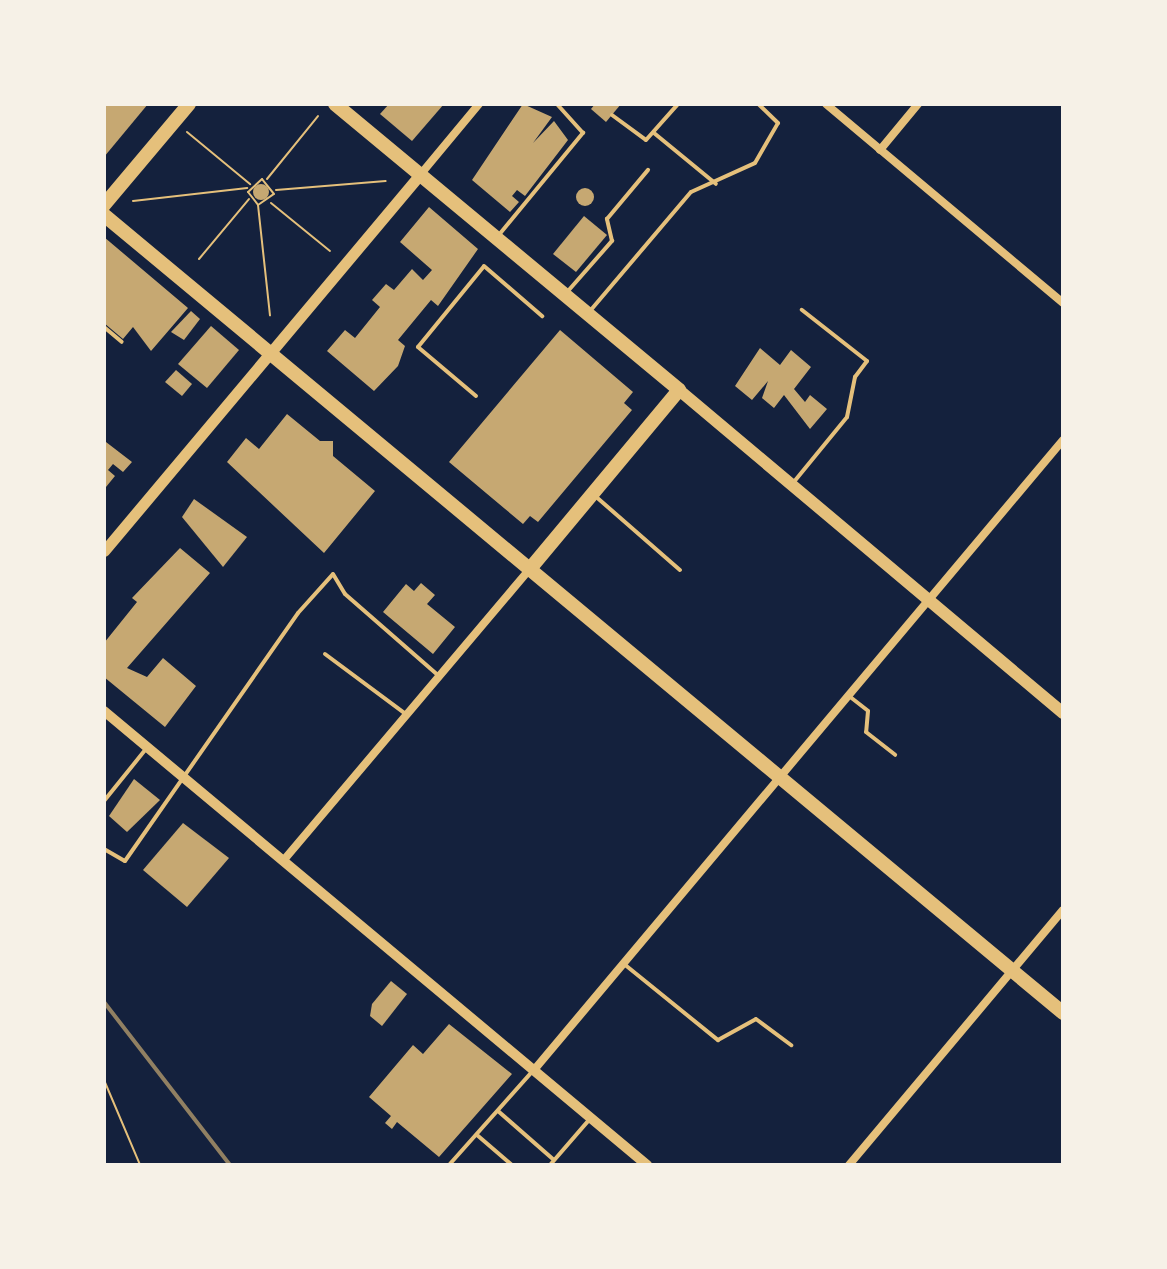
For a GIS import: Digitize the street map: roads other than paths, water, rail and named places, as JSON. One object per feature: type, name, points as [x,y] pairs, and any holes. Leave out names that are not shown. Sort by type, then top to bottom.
[{"type":"highway","points":[[104,205],[189,104]]},
{"type":"highway","points":[[335,104],[679,390],[529,570]]},
{"type":"highway","points":[[104,215],[1063,1013]]},
{"type":"main road","points":[[104,551],[420,175]]},
{"type":"main road","points":[[679,390],[1063,713]]},
{"type":"street","points":[[420,175],[479,104]]},
{"type":"street","points":[[826,104],[1063,303]]},
{"type":"street","points":[[880,150],[918,104]]},
{"type":"street","points":[[534,1070],[1063,440]]},
{"type":"street","points":[[283,861],[529,570]]},
{"type":"street","points":[[104,711],[647,1165]]},
{"type":"street","points":[[849,1165],[1063,910]]},
{"type":"lane","points":[[497,238],[583,133],[557,104]]},
{"type":"lane","points":[[612,115],[642,139],[654,133],[678,104]]},
{"type":"lane","points":[[588,314],[691,192],[745,171],[775,138],[778,123],[758,104]]},
{"type":"lane","points":[[654,133],[716,184]]},
{"type":"lane","points":[[565,294],[612,241],[607,219],[648,170]]},
{"type":"lane","points":[[476,396],[418,347],[484,266],[542,316]]},
{"type":"lane","points":[[792,485],[847,417],[855,377],[867,361],[802,310]]},
{"type":"lane","points":[[104,327],[122,342]]},
{"type":"lane","points":[[592,494],[680,570]]},
{"type":"lane","points":[[104,849],[125,861],[298,613],[333,574],[345,594],[439,676]]},
{"type":"lane","points":[[325,654],[407,715]]},
{"type":"lane","points":[[849,696],[868,711],[866,732],[895,755]]},
{"type":"lane","points":[[104,801],[147,747]]},
{"type":"lane","points":[[624,964],[718,1040],[756,1019],[791,1045]]},
{"type":"lane","points":[[449,1165],[534,1070]]},
{"type":"lane","points":[[498,1111],[554,1160]]},
{"type":"lane","points":[[550,1165],[591,1118]]},
{"type":"lane","points":[[477,1135],[512,1165]]},
{"type":"railway","points":[[104,1002],[230,1165]]}]
